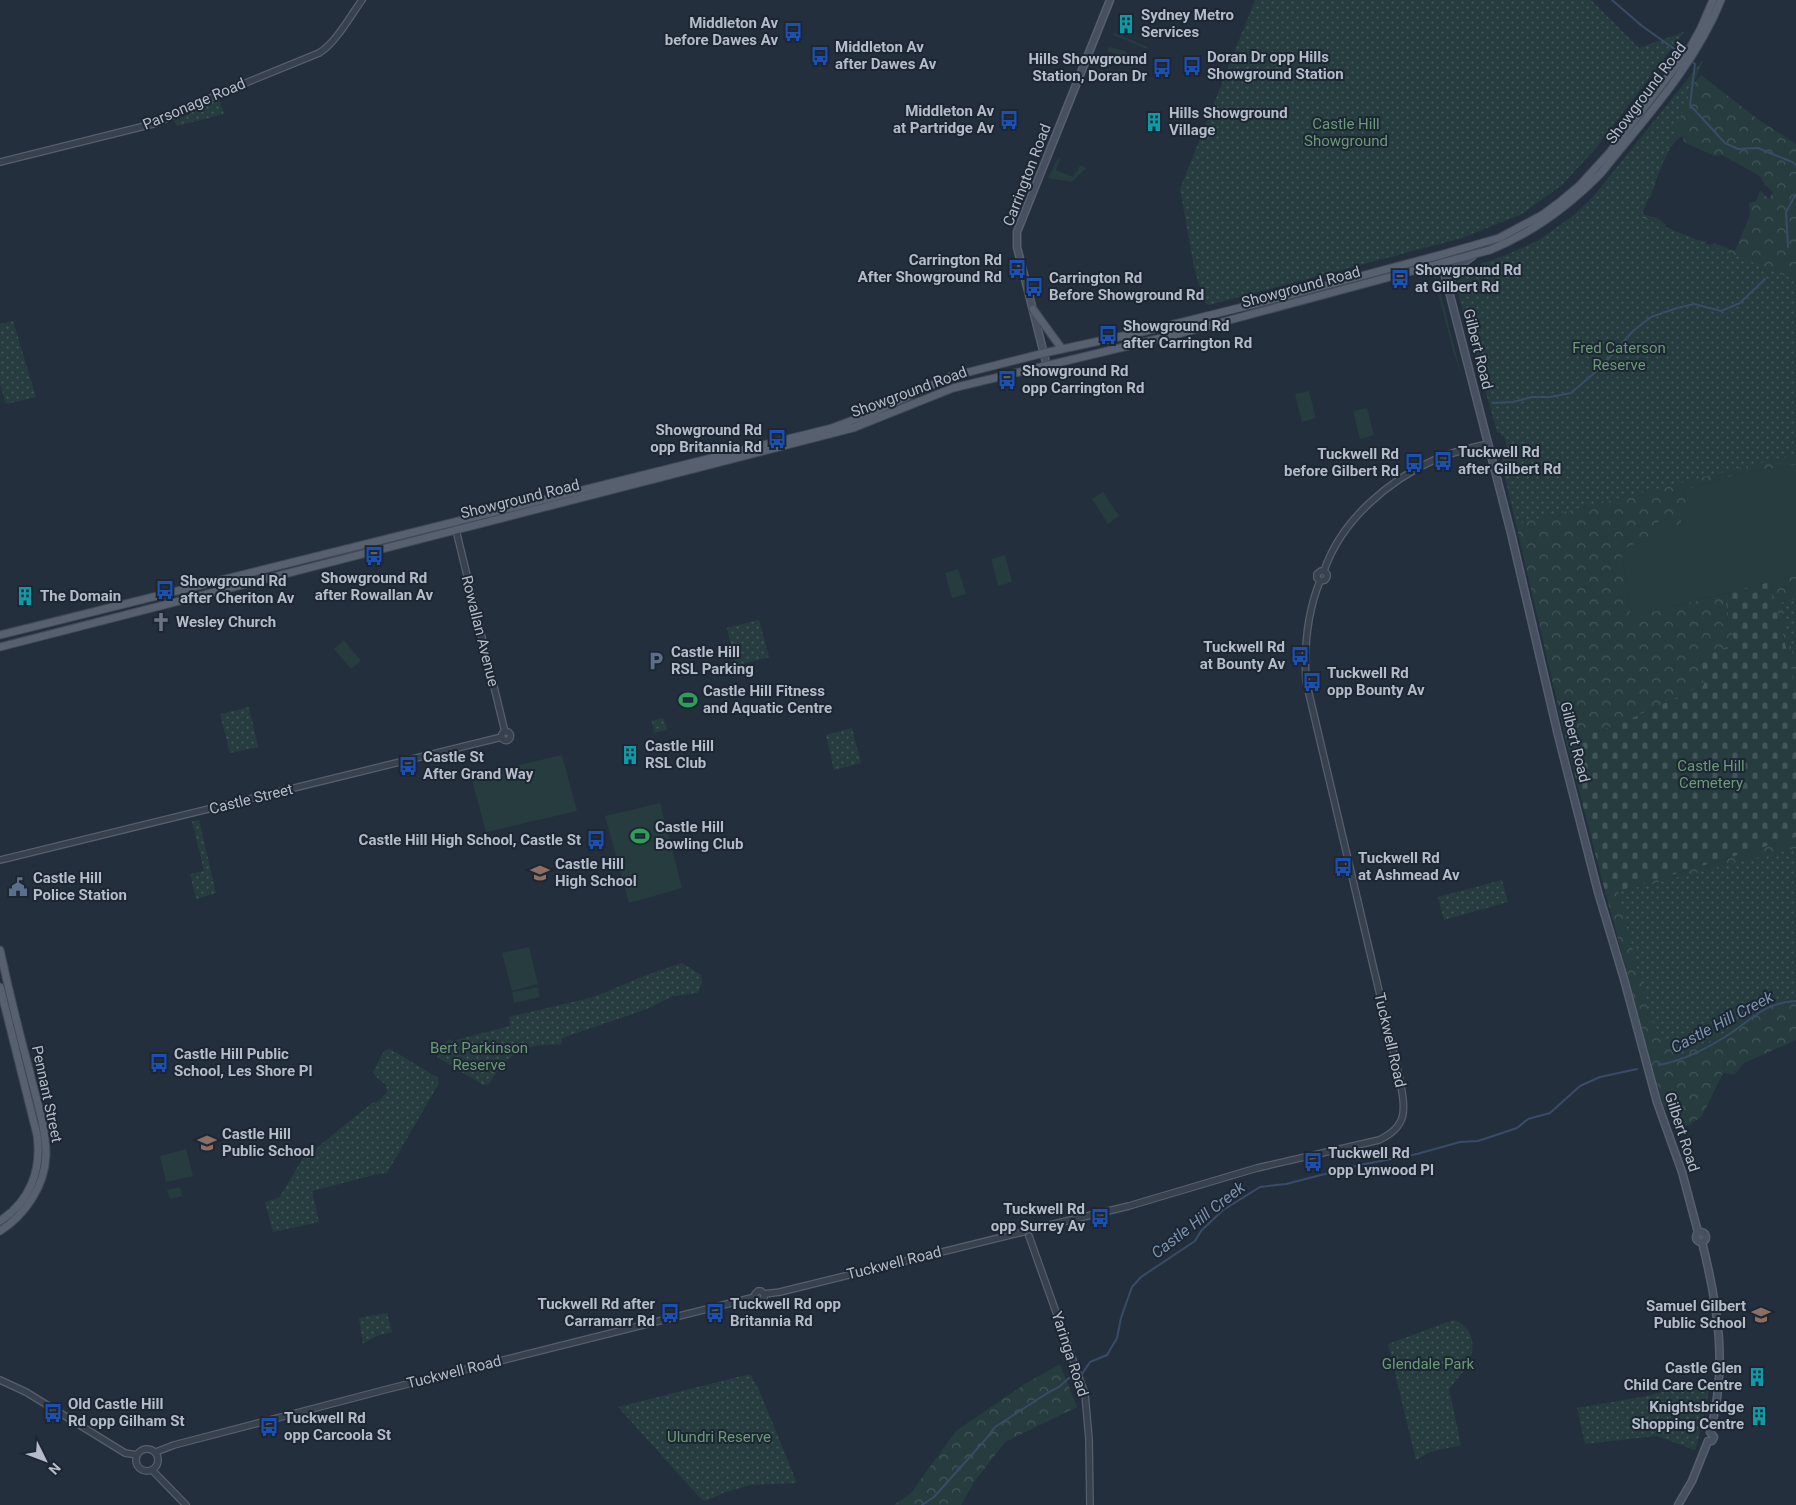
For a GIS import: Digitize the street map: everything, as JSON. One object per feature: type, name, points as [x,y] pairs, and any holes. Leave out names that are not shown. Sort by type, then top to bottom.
[{"type":"main road","name":"Carrington Road","points":[[1047,366],[1017,247],[1017,232],[1110,0]]},
{"type":"main road","name":"Showground Road","points":[[1693,50],[1713,0]]},
{"type":"main road","name":"Showground Road","points":[[0,647],[853,428],[953,388],[1200,328],[1490,250],[1524,235],[1548,220],[1585,190],[1602,172],[1693,50],[1714,18],[1721,0]]},
{"type":"main road","name":"Showground Road","points":[[0,635],[832,428],[865,416],[949,377],[1198,318],[1440,256],[1499,238],[1522,227],[1561,201],[1594,171],[1677,72]]},
{"type":"main road","points":[[1448,289],[1454,269],[1475,255]]},
{"type":"main road","name":"Gilbert Road","points":[[1440,256],[1511,533],[1558,735],[1598,892],[1657,1102],[1682,1172],[1698,1232],[1706,1235],[1702,1242],[1714,1295],[1720,1340],[1720,1374],[1710,1432],[1714,1437],[1712,1441],[1708,1441],[1692,1481],[1678,1505]]},
{"type":"main road","points":[[1033,309],[1062,349]]},
{"type":"main road","points":[[1198,318],[1200,328]]},
{"type":"main road","points":[[454,521],[456,530]]},
{"type":"main road","points":[[102,609],[112,614],[122,615]]},
{"type":"main road","name":"Pennant Street","points":[[0,950],[12,1007],[40,1111],[46,1156],[38,1189],[16,1219],[0,1231]]},
{"type":"main road","name":"Pennant Street","points":[[0,987],[37,1134],[38,1158],[36,1174],[30,1190],[16,1209],[0,1221]]},
{"type":"street","name":"Parsonage Road","points":[[0,162],[157,123],[221,93],[318,53],[332,41],[362,0]]},
{"type":"street","name":"Tuckwell Road","points":[[1033,1229],[1129,1206],[1257,1168],[1379,1140],[1389,1135],[1402,1121],[1404,1103],[1400,1080],[1306,681],[1305,656],[1309,616],[1320,580],[1317,578],[1317,574],[1320,571],[1324,571],[1336,546],[1365,508],[1386,489],[1437,458],[1460,450],[1488,444]]},
{"type":"street","name":"Rowallan Avenue","points":[[456,530],[503,735]]},
{"type":"street","name":"Castle Street","points":[[0,860],[503,735]]},
{"type":"street","points":[[1027,1226],[1033,1229],[1033,1234],[1029,1236],[1025,1236],[1023,1232],[1027,1226]]},
{"type":"street","name":"Tuckwell Road","points":[[156,1452],[174,1445],[388,1389],[754,1297],[754,1294],[758,1291],[764,1294],[780,1292],[1023,1232]]},
{"type":"street","name":"Yaringa Road","points":[[1029,1236],[1085,1394],[1089,1439],[1090,1505]]},
{"type":"street","points":[[0,1380],[26,1392],[125,1453],[137,1455]]},
{"type":"street","points":[[142,1450],[153,1450],[159,1459],[158,1463],[152,1470],[147,1471],[140,1468],[136,1462],[137,1455],[142,1450]]},
{"type":"street","points":[[152,1470],[186,1505]]},
{"type":"green space","name":"Castle Hill Showground","points":[[1255,0],[1591,0],[1639,48],[1684,32],[1596,148],[1562,185],[1522,214],[1462,238],[1209,305],[1204,302],[1194,267],[1180,189]]},
{"type":"green space","points":[[1114,33],[1148,47],[1147,49],[1113,35]]},
{"type":"green space","points":[[1109,47],[1125,51],[1130,56],[1130,60],[1107,51]]},
{"type":"green space","name":"Fred Caterson Reserve","points":[[1703,60],[1641,217],[1796,280],[1796,454],[1516,524],[1502,464],[1503,454],[1508,450],[1504,436],[1497,432],[1455,283],[1472,267],[1504,256],[1539,240],[1574,215],[1592,198]]},
{"type":"green space","name":"Fred Caterson Reserve","points":[[1701,75],[1759,120],[1796,144],[1796,465],[1742,473],[1684,490],[1687,506],[1681,510],[1681,525],[1666,526],[1661,521],[1657,523],[1649,541],[1631,545],[1621,551],[1631,617],[1724,594],[1735,645],[1704,685],[1615,726],[1566,740],[1502,464],[1503,454],[1508,450],[1504,436],[1500,435],[1580,214]],"holes":[[[1682,136],[1685,143],[1715,156],[1722,155],[1760,176],[1765,185],[1773,192],[1769,199],[1760,190],[1756,201],[1749,203],[1750,215],[1735,251],[1714,243],[1710,247],[1704,245],[1707,241],[1692,240],[1661,233],[1666,225],[1658,218],[1645,215],[1634,197],[1650,198],[1672,146]]]},
{"type":"green space","points":[[219,99],[224,114],[177,126],[174,121]]},
{"type":"green space","points":[[1061,157],[1056,170],[1073,177],[1080,165],[1086,168],[1072,182],[1048,178],[1057,160]]},
{"type":"green space","points":[[1436,275],[1462,378],[1436,285]]},
{"type":"green space","points":[[13,321],[36,397],[6,404],[0,384],[0,324]]},
{"type":"green space","points":[[1309,391],[1316,418],[1302,422],[1295,394]]},
{"type":"green space","points":[[1367,408],[1374,435],[1360,439],[1353,411]]},
{"type":"green space","points":[[1796,465],[1796,576],[1631,617],[1621,551],[1631,545],[1649,541],[1657,523],[1661,521],[1666,526],[1687,505],[1684,490],[1742,473]]},
{"type":"green space","points":[[1103,492],[1119,516],[1108,524],[1092,499]]},
{"type":"green space","points":[[1005,555],[1012,582],[998,586],[991,559]]},
{"type":"green space","points":[[958,569],[966,594],[952,598],[945,573]]},
{"type":"green space","points":[[1796,576],[1796,688],[1770,582]]},
{"type":"green space","name":"Castle Hill Cemetery","points":[[1770,582],[1796,688],[1796,837],[1606,895],[1566,740],[1615,726],[1704,685],[1698,655],[1735,645],[1724,594]]},
{"type":"green space","points":[[1796,599],[1796,667],[1780,603]]},
{"type":"green space","points":[[759,620],[769,657],[736,666],[727,628]]},
{"type":"green space","points":[[344,640],[361,661],[351,669],[334,649]]},
{"type":"green space","points":[[249,707],[258,747],[230,753],[220,714]]},
{"type":"green space","points":[[662,718],[667,730],[654,733],[652,721]]},
{"type":"green space","points":[[852,728],[861,763],[834,770],[826,735]]},
{"type":"green space","points":[[562,755],[577,811],[486,832],[471,776]]},
{"type":"green space","name":"Castle Hill Bowling Club","points":[[660,803],[682,888],[629,903],[605,816]]},
{"type":"green space","points":[[199,820],[216,893],[196,899],[190,874],[204,871],[192,821]]},
{"type":"green space","points":[[1796,837],[1796,1040],[1744,1063],[1734,1075],[1723,1073],[1702,1116],[1681,1128],[1663,1105],[1606,895]]},
{"type":"green space","points":[[1796,848],[1796,998],[1781,999],[1760,1008],[1725,1033],[1678,1057],[1650,1019],[1618,892]]},
{"type":"green space","points":[[1502,880],[1508,902],[1444,920],[1438,897]]},
{"type":"green space","points":[[529,947],[538,984],[512,991],[502,953]]},
{"type":"green space","name":"Bert Parkinson Reserve","points":[[682,963],[701,975],[702,982],[698,993],[673,996],[647,1009],[562,1038],[561,1045],[528,1048],[510,1058],[489,1084],[483,1085],[437,1057],[448,1039],[452,1041],[510,1026],[509,1017],[594,997],[644,976]]},
{"type":"green space","points":[[538,987],[540,997],[514,1003],[512,992]]},
{"type":"green space","points":[[390,1049],[437,1077],[439,1083],[387,1173],[312,1191],[319,1222],[273,1232],[265,1202],[279,1198],[303,1158],[311,1158],[319,1146],[372,1103],[377,1102],[387,1092],[386,1085],[373,1072],[384,1051]]},
{"type":"green space","points":[[186,1149],[193,1176],[166,1182],[160,1156]]},
{"type":"green space","points":[[180,1187],[182,1196],[170,1199],[167,1190]]},
{"type":"green space","points":[[387,1313],[392,1332],[376,1336],[363,1344],[359,1318]]},
{"type":"green space","name":"Glendale Park","points":[[1453,1320],[1462,1324],[1469,1332],[1473,1347],[1470,1363],[1449,1389],[1461,1445],[1430,1452],[1416,1460],[1388,1344]]},
{"type":"green space","points":[[1060,1364],[1077,1407],[1005,1442],[974,1482],[961,1505],[894,1505],[911,1493],[956,1431],[1025,1384]]},
{"type":"green space","name":"Ulundri Reserve","points":[[750,1374],[759,1390],[797,1483],[750,1485],[723,1493],[706,1501],[701,1499],[618,1407]]},
{"type":"green space","points":[[1674,1389],[1709,1390],[1695,1450],[1657,1436],[1585,1444],[1577,1408],[1648,1396]]},
{"type":"waterway","points":[[1612,0],[1642,26],[1683,55]]},
{"type":"waterway","points":[[1691,61],[1695,64],[1690,105],[1725,143],[1738,149],[1758,148],[1796,165]]},
{"type":"waterway","points":[[1788,247],[1786,212],[1796,194]]},
{"type":"waterway","points":[[1493,403],[1513,402],[1532,397],[1550,397],[1571,393],[1599,369],[1633,331],[1651,317],[1694,304],[1721,311],[1740,303],[1765,279]]},
{"type":"waterway","name":"Castle Hill Creek","points":[[1659,1065],[1679,1060],[1726,1037],[1769,1007],[1796,1001]]},
{"type":"waterway","name":"Castle Hill Creek","points":[[922,1505],[934,1497],[995,1427],[1059,1387],[1069,1378],[1080,1377],[1090,1362],[1107,1355],[1117,1338],[1121,1318],[1132,1287],[1141,1277],[1195,1241],[1201,1231],[1223,1210],[1260,1187],[1286,1184],[1360,1165],[1417,1154],[1460,1142],[1478,1141],[1517,1128],[1528,1119],[1550,1113],[1580,1086],[1600,1077],[1637,1069]]},
{"type":"place","name":"Sydney Metro Services","points":[[1126,24]]},
{"type":"place","name":"Middleton Av before Dawes Av","points":[[793,32]]},
{"type":"place","name":"Middleton Av after Dawes Av","points":[[820,56]]},
{"type":"place","name":"Doran Dr opp Hills Showground Station","points":[[1192,66]]},
{"type":"place","name":"Hills Showground Station, Doran Dr","points":[[1162,68]]},
{"type":"place","name":"Middleton Av at Partridge Av","points":[[1009,120]]},
{"type":"place","name":"Hills Showground Village","points":[[1154,122]]},
{"type":"place","name":"Carrington Rd After Showground Rd","points":[[1017,269]]},
{"type":"place","name":"Showground Rd at Gilbert Rd","points":[[1400,279]]},
{"type":"place","name":"Carrington Rd Before Showground Rd","points":[[1034,287]]},
{"type":"place","name":"Showground Rd after Carrington Rd","points":[[1108,335]]},
{"type":"place","name":"Showground Rd opp Carrington Rd","points":[[1007,380]]},
{"type":"place","name":"Showground Rd opp Britannia Rd","points":[[777,439]]},
{"type":"place","name":"Tuckwell Rd after Gilbert Rd","points":[[1443,461]]},
{"type":"place","name":"Tuckwell Rd before Gilbert Rd","points":[[1414,463]]},
{"type":"place","name":"Showground Rd after Rowallan Av","points":[[374,556]]},
{"type":"place","name":"Showground Rd after Cheriton Av","points":[[165,590]]},
{"type":"place","name":"The Domain","points":[[25,596]]},
{"type":"place","name":"Wesley Church","points":[[161,622]]},
{"type":"place","name":"Tuckwell Rd at Bounty Av","points":[[1300,656]]},
{"type":"place","name":"Castle Hill RSL Parking","points":[[656,661]]},
{"type":"place","name":"Tuckwell Rd opp Bounty Av","points":[[1312,682]]},
{"type":"place","name":"Castle Hill Fitness and Aquatic Centre","points":[[688,700]]},
{"type":"place","name":"Castle Hill RSL Club","points":[[630,755]]},
{"type":"place","name":"Castle St After Grand Way","points":[[408,766]]},
{"type":"place","name":"Castle Hill Bowling Club","points":[[640,836]]},
{"type":"place","name":"Castle Hill High School, Castle St","points":[[596,840]]},
{"type":"place","name":"Tuckwell Rd at Ashmead Av","points":[[1343,867]]},
{"type":"place","name":"Castle Hill High School","points":[[540,873]]},
{"type":"place","name":"Castle Hill Police Station","points":[[18,887]]},
{"type":"place","name":"Castle Hill Public School, Les Shore Pl","points":[[159,1063]]},
{"type":"place","name":"Castle Hill Public School","points":[[207,1143]]},
{"type":"place","name":"Tuckwell Rd opp Lynwood Pl","points":[[1313,1162]]},
{"type":"place","name":"Tuckwell Rd opp Surrey Av","points":[[1100,1218]]},
{"type":"place","name":"Tuckwell Rd after Carramarr Rd","points":[[670,1313]]},
{"type":"place","name":"Tuckwell Rd opp Britannia Rd","points":[[715,1313]]},
{"type":"place","name":"Samuel Gilbert Public School","points":[[1761,1315]]},
{"type":"place","name":"Castle Glen Child Care Centre","points":[[1757,1377]]},
{"type":"place","name":"Old Castle Hill Rd opp Gilham St","points":[[53,1413]]},
{"type":"place","name":"Knightsbridge Shopping Centre","points":[[1759,1416]]},
{"type":"place","name":"Tuckwell Rd opp Carcoola St","points":[[269,1427]]}]
